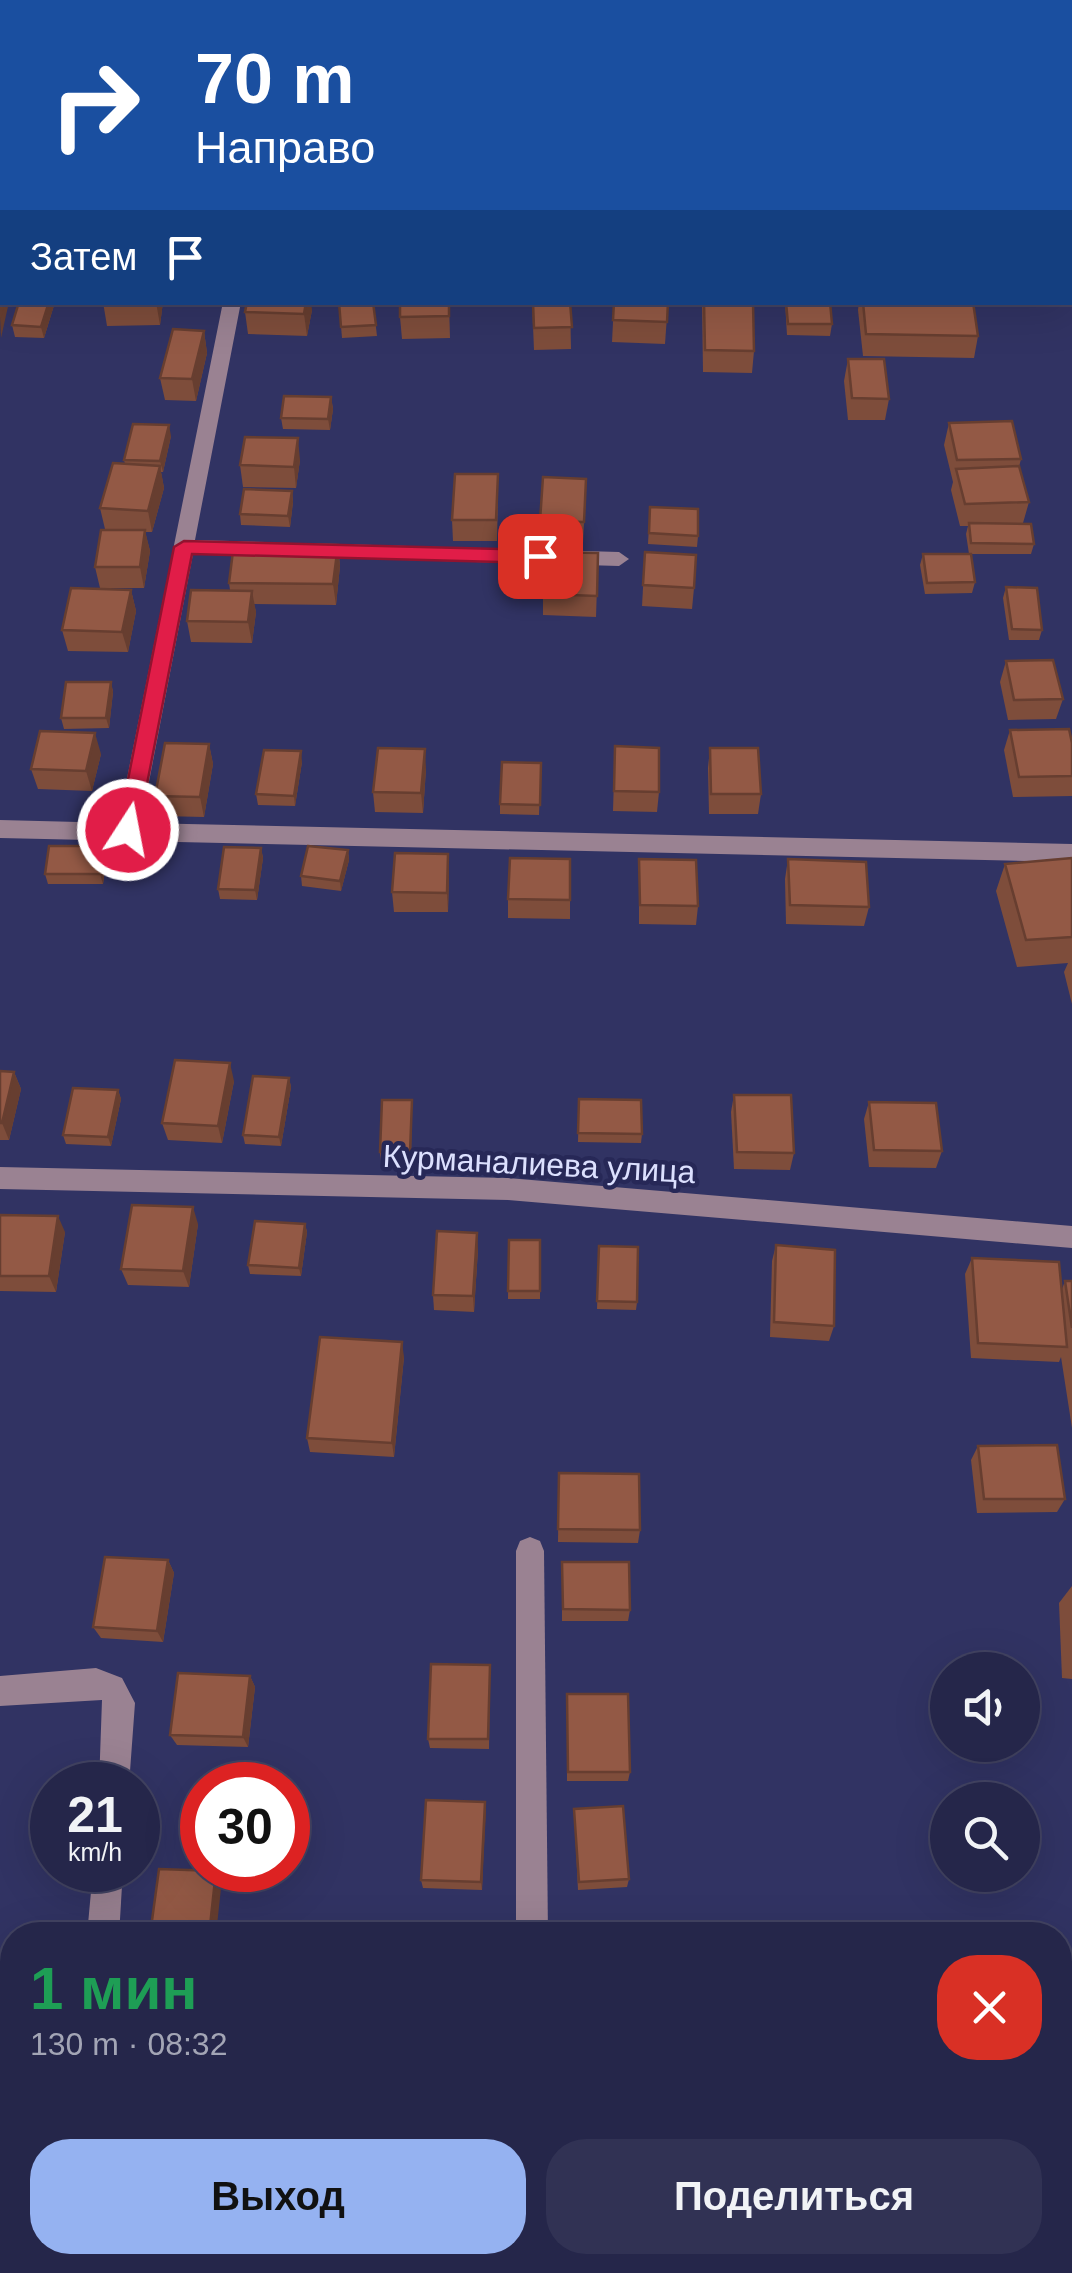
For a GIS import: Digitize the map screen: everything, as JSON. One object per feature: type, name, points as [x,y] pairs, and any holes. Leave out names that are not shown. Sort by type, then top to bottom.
[{"type":"street","points":[[128,830],[231,305]]},
{"type":"street","points":[[184,547],[620,558]]},
{"type":"street","points":[[0,829],[1072,853]]},
{"type":"street","name":"Курманалиева улица","points":[[0,1178],[508,1189],[1072,1237]]},
{"type":"street","points":[[530,1551],[532,1922]]},
{"type":"street","points":[[0,1691],[96,1683],[112,1688],[120,1703],[116,1762]]},
{"type":"street","points":[[104,1922],[106,1892]]},
{"type":"building","points":[[18,305],[48,305],[41,327],[12,325]]},
{"type":"building","points":[[246,305],[306,305],[304,314],[245,312]]},
{"type":"building","points":[[339,305],[373,305],[376,325],[341,327]]},
{"type":"building","points":[[400,305],[449,305],[449,316],[400,317]]},
{"type":"building","points":[[533,305],[570,305],[572,327],[534,328]]},
{"type":"building","points":[[614,305],[668,305],[667,322],[613,320]]},
{"type":"building","points":[[704,305],[753,305],[754,351],[705,350]]},
{"type":"building","points":[[786,305],[830,305],[832,324],[788,324]]},
{"type":"building","points":[[863,305],[973,305],[978,336],[866,334]]},
{"type":"building","points":[[173,329],[204,331],[192,379],[160,378]]},
{"type":"building","points":[[848,359],[884,359],[889,399],[852,398]]},
{"type":"building","points":[[284,396],[331,397],[328,419],[281,418]]},
{"type":"building","points":[[1012,421],[1021,459],[957,460],[949,423]]},
{"type":"building","points":[[133,424],[169,425],[160,461],[124,460]]},
{"type":"building","points":[[245,437],[298,438],[294,467],[240,465]]},
{"type":"building","points":[[113,463],[160,466],[148,511],[100,508]]},
{"type":"building","points":[[1019,466],[1029,502],[965,504],[956,469]]},
{"type":"building","points":[[455,474],[498,474],[496,520],[452,520]]},
{"type":"building","points":[[543,477],[586,479],[584,522],[540,521]]},
{"type":"building","points":[[244,489],[292,491],[288,516],[240,514]]},
{"type":"building","points":[[650,507],[698,509],[698,536],[649,533]]},
{"type":"building","points":[[969,523],[1031,524],[1034,544],[971,543]]},
{"type":"building","points":[[101,530],[145,530],[140,567],[95,567]]},
{"type":"building","points":[[234,543],[338,545],[333,584],[229,583]]},
{"type":"building","points":[[545,552],[598,553],[597,596],[543,594]]},
{"type":"building","points":[[645,552],[696,555],[694,588],[643,585]]},
{"type":"building","points":[[923,554],[971,554],[975,582],[927,583]]},
{"type":"building","points":[[1006,587],[1037,588],[1042,630],[1012,629]]},
{"type":"building","points":[[71,588],[131,590],[122,632],[62,630]]},
{"type":"building","points":[[191,590],[252,591],[248,622],[187,621]]},
{"type":"building","points":[[1053,660],[1063,699],[1014,700],[1006,661]]},
{"type":"building","points":[[66,682],[111,682],[106,718],[61,718]]},
{"type":"building","points":[[1069,729],[1072,776],[1019,777],[1010,730]]},
{"type":"building","points":[[40,731],[95,733],[86,771],[31,769]]},
{"type":"building","points":[[165,743],[209,744],[200,797],[155,796]]},
{"type":"building","points":[[615,746],[659,748],[659,792],[614,791]]},
{"type":"building","points":[[378,748],[425,749],[421,793],[373,792]]},
{"type":"building","points":[[710,748],[758,748],[761,794],[711,794]]},
{"type":"building","points":[[264,750],[301,751],[294,796],[256,794]]},
{"type":"building","points":[[502,762],[541,763],[540,805],[500,804]]},
{"type":"building","points":[[49,846],[104,846],[100,874],[45,874]]},
{"type":"building","points":[[308,846],[348,850],[340,881],[301,876]]},
{"type":"building","points":[[224,847],[261,848],[255,890],[218,889]]},
{"type":"building","points":[[395,853],[448,854],[447,893],[392,892]]},
{"type":"building","points":[[510,858],[570,859],[570,900],[508,899]]},
{"type":"building","points":[[1072,858],[1072,937],[1026,940],[1005,864]]},
{"type":"building","points":[[639,859],[696,860],[698,906],[640,905]]},
{"type":"building","points":[[788,859],[866,862],[869,907],[790,905]]},
{"type":"building","points":[[175,1060],[230,1063],[218,1126],[162,1123]]},
{"type":"building","points":[[0,1071],[14,1072],[2,1123],[0,1123]]},
{"type":"building","points":[[253,1076],[289,1078],[279,1137],[243,1135]]},
{"type":"building","points":[[73,1088],[118,1090],[108,1137],[63,1135]]},
{"type":"building","points":[[734,1095],[791,1095],[794,1153],[737,1152]]},
{"type":"building","points":[[579,1099],[641,1100],[642,1134],[578,1133]]},
{"type":"building","points":[[382,1100],[412,1100],[410,1152],[380,1152]]},
{"type":"building","points":[[869,1102],[936,1103],[942,1151],[874,1150]]},
{"type":"building","points":[[132,1205],[193,1207],[183,1271],[121,1269]]},
{"type":"building","points":[[0,1215],[58,1216],[49,1276],[0,1276]]},
{"type":"building","points":[[255,1221],[305,1224],[299,1268],[248,1265]]},
{"type":"building","points":[[437,1231],[477,1233],[473,1296],[433,1295]]},
{"type":"building","points":[[509,1240],[540,1240],[540,1291],[508,1291]]},
{"type":"building","points":[[776,1245],[835,1250],[834,1326],[774,1322]]},
{"type":"building","points":[[599,1246],[638,1247],[637,1302],[597,1301]]},
{"type":"building","points":[[972,1258],[1059,1262],[1067,1347],[978,1343]]},
{"type":"building","points":[[1065,1281],[1072,1281],[1072,1328]]},
{"type":"building","points":[[320,1337],[402,1342],[392,1443],[307,1438]]},
{"type":"building","points":[[1057,1445],[1065,1499],[984,1499],[978,1446]]},
{"type":"building","points":[[559,1473],[639,1474],[640,1530],[558,1529]]},
{"type":"building","points":[[105,1557],[168,1560],[157,1631],[93,1627]]},
{"type":"building","points":[[562,1562],[629,1562],[630,1610],[563,1609]]},
{"type":"building","points":[[431,1664],[490,1665],[488,1739],[428,1739]]},
{"type":"building","points":[[178,1673],[250,1676],[243,1737],[170,1735]]},
{"type":"building","points":[[567,1694],[628,1694],[630,1772],[568,1772]]},
{"type":"building","points":[[426,1800],[485,1802],[481,1882],[421,1880]]},
{"type":"building","points":[[623,1806],[629,1879],[579,1882],[574,1809]]},
{"type":"building","points":[[160,1869],[180,1870],[180,1892],[214,1892],[210,1922],[152,1922],[156,1892],[160,1892]]},
{"type":"route","points":[[128,830],[184,547],[540,556]]}]
